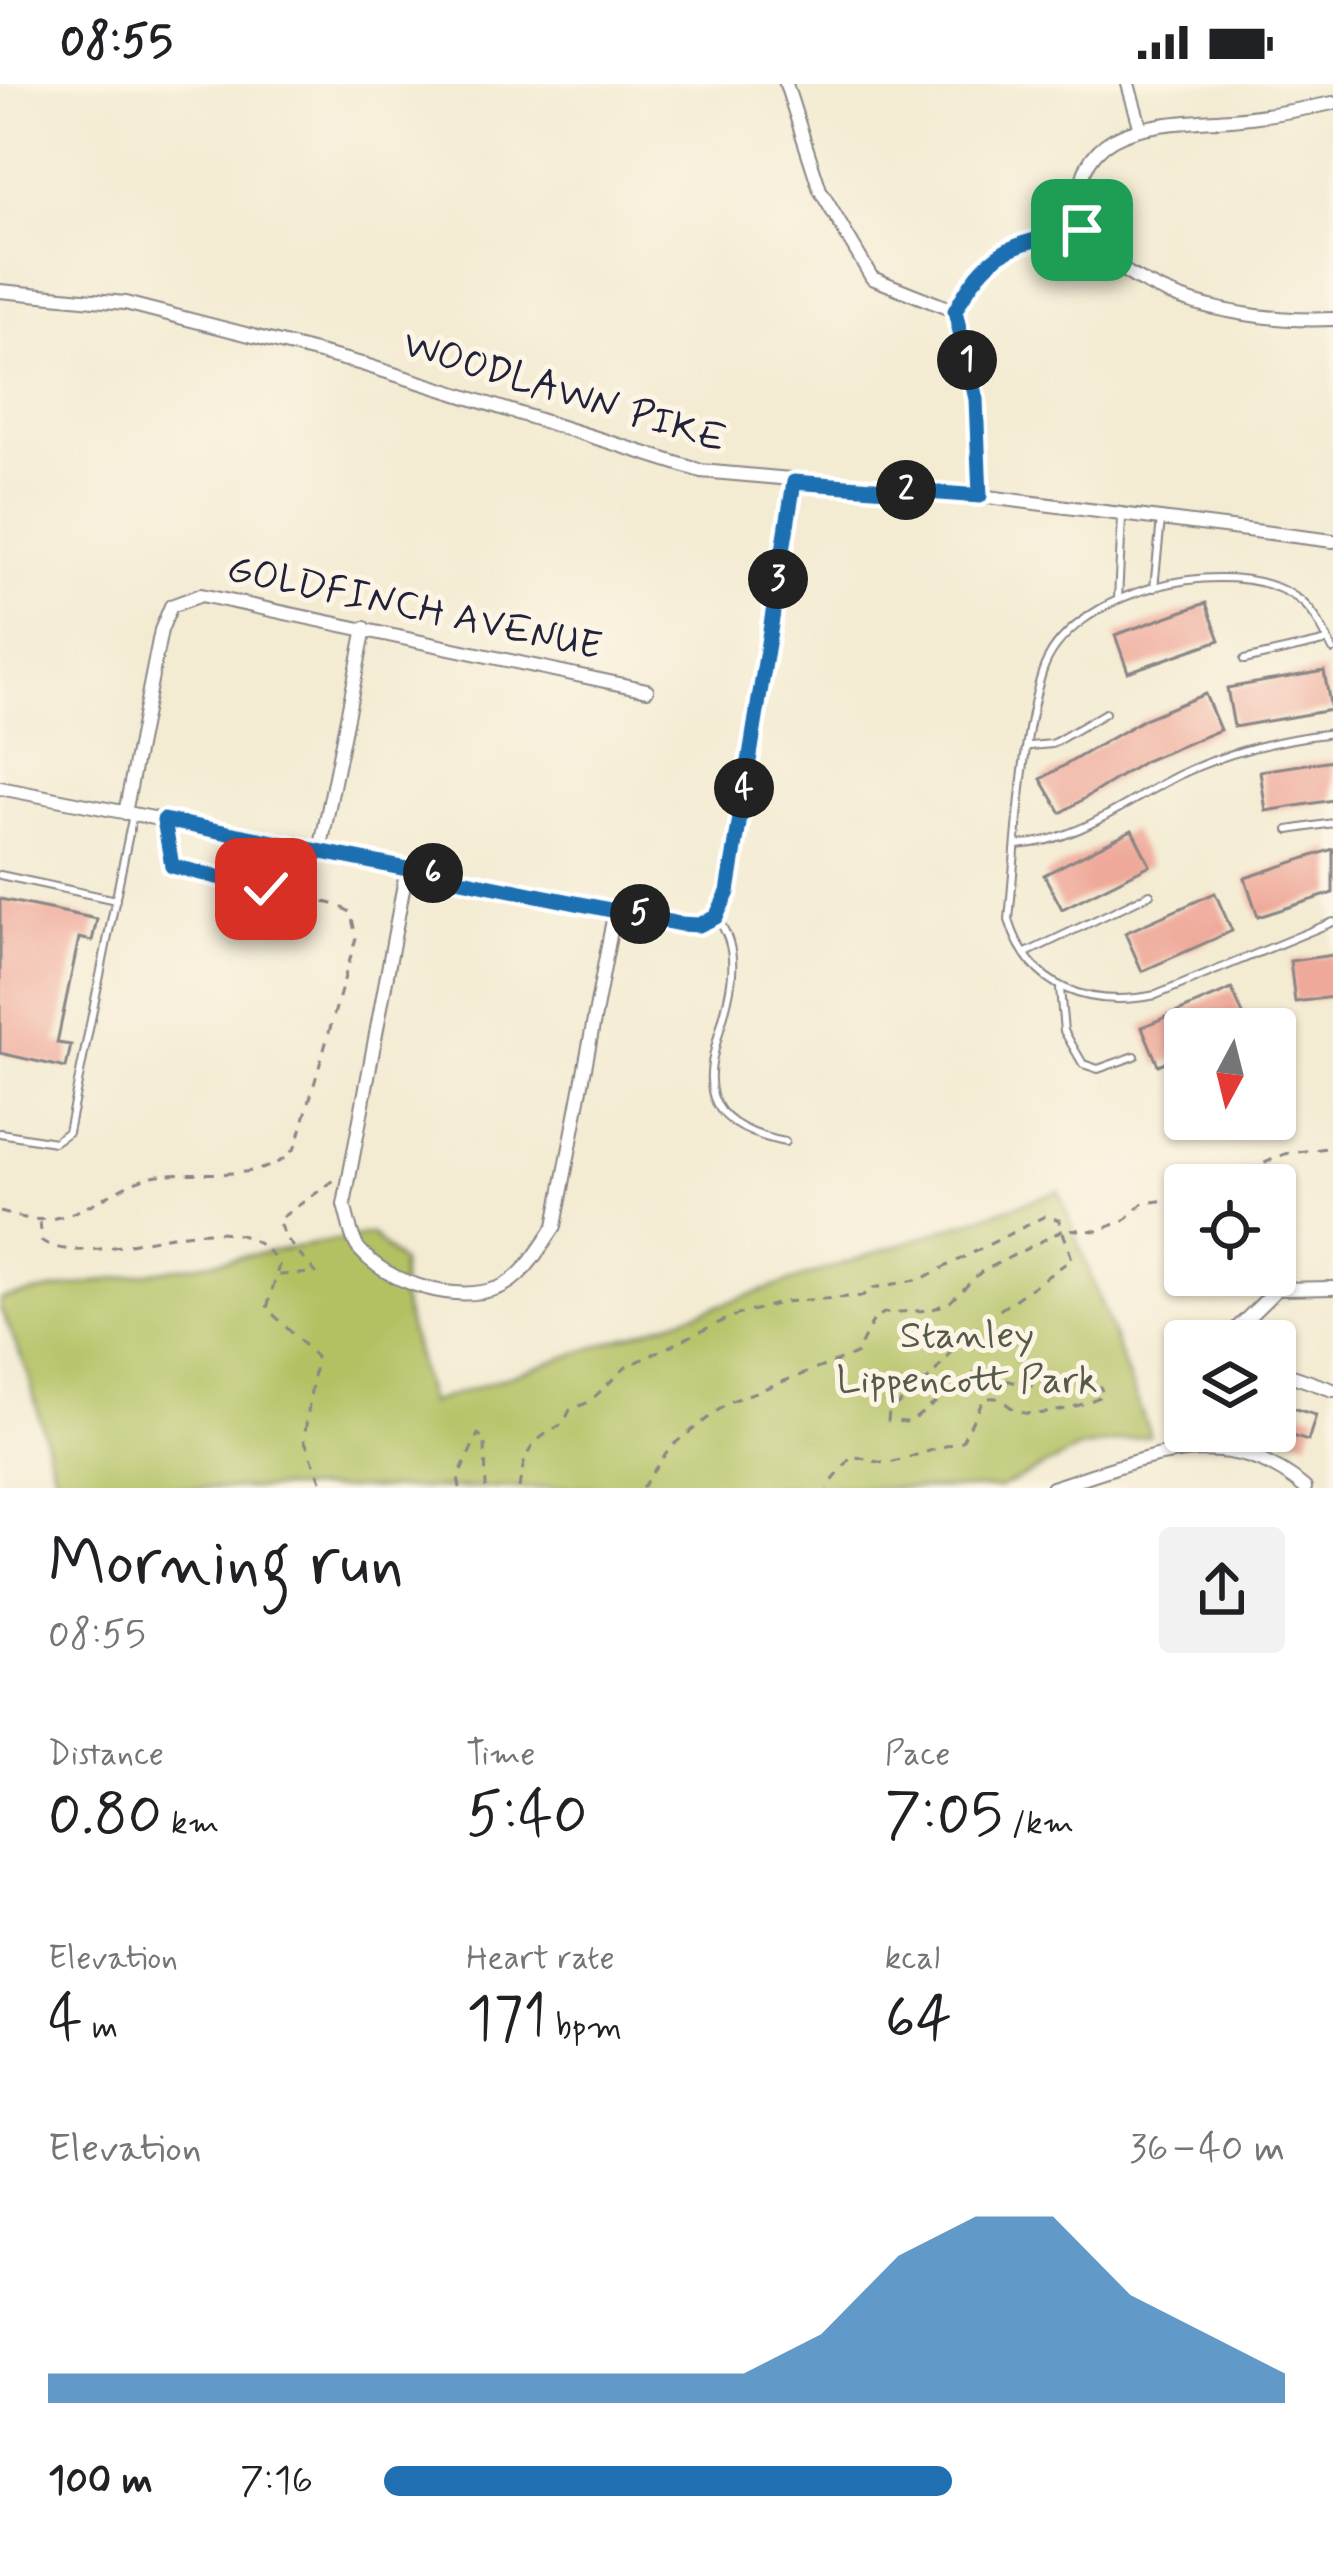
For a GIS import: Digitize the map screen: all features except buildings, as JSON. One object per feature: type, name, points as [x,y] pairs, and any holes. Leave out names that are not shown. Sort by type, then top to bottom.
[{"type":"street","points":[[786,84],[820,190],[872,278],[955,311]]},
{"type":"street","points":[[1128,84],[1140,126]]},
{"type":"street","points":[[1333,103],[1280,115],[1140,126],[1106,141],[1084,166],[1077,202],[1082,230],[1123,270],[1193,301],[1277,321],[1333,319]]},
{"type":"street","points":[[980,496],[976,399],[955,311],[976,271],[1007,245],[1082,230]]},
{"type":"street","name":"WOODLAWN PIKE","points":[[0,291],[125,302],[362,364],[701,471],[980,496],[1333,541]]},
{"type":"street","points":[[0,788],[699,925],[716,917],[728,892],[794,482]]},
{"type":"street","name":"GOLDFINCH AVENUE","points":[[129,813],[171,605],[200,595],[646,690]]},
{"type":"street","points":[[320,850],[365,628]]},
{"type":"street","points":[[407,868],[346,1169],[344,1204],[357,1248],[412,1285],[454,1292],[500,1288],[530,1262],[555,1226],[614,908]]},
{"type":"street","points":[[1245,1320],[1276,1289],[1333,1288]]},
{"type":"street","points":[[1296,1377],[1333,1390]]},
{"type":"street","points":[[1052,1488],[1166,1452]]},
{"type":"street","points":[[1252,1452],[1305,1488]]},
{"type":"lane","points":[[1118,600],[1122,514]]},
{"type":"lane","points":[[1154,588],[1161,519]]},
{"type":"lane","points":[[1333,650],[1299,598],[1270,584],[1234,576],[1154,588],[1118,600],[1067,632],[1042,672],[1016,845],[1010,920],[1026,953],[1060,989],[1096,1000],[1156,994],[1333,922]]},
{"type":"lane","points":[[1244,660],[1328,640]]},
{"type":"lane","points":[[1030,746],[1052,744],[1105,713]]},
{"type":"lane","points":[[1016,845],[1069,836],[1182,774],[1245,749],[1333,733]]},
{"type":"lane","points":[[0,1133],[54,1142],[68,1132],[129,813]]},
{"type":"lane","points":[[1289,830],[1333,823]]},
{"type":"lane","points":[[0,875],[116,900]]},
{"type":"lane","points":[[1026,953],[1150,894]]},
{"type":"lane","points":[[716,917],[728,932],[733,978],[710,1063],[714,1099],[727,1119],[749,1134],[785,1142]]},
{"type":"lane","points":[[1060,989],[1064,1030],[1083,1064],[1098,1070],[1135,1056]]},
{"type":"path","points":[[0,1212],[40,1220],[82,1210],[135,1180],[230,1172],[285,1160],[307,1117],[356,938],[351,913],[339,904],[288,899],[258,886],[172,866],[164,820]]},
{"type":"path","points":[[1262,1164],[1285,1154],[1333,1147]]},
{"type":"path","points":[[276,1275],[316,1273],[285,1238],[278,1220],[346,1169]]},
{"type":"path","points":[[519,1488],[527,1449],[538,1434],[563,1424],[570,1410],[665,1344],[760,1307],[862,1296],[873,1288],[921,1280],[1046,1216],[1065,1229],[1096,1231],[1124,1221],[1143,1203],[1164,1200]]},
{"type":"path","points":[[40,1220],[47,1245],[81,1251],[196,1229],[238,1236],[272,1254],[279,1265],[267,1308],[316,1357],[304,1439],[324,1488]]},
{"type":"path","points":[[642,1488],[670,1447],[730,1402],[856,1354],[874,1319],[950,1302],[981,1272],[1065,1229]]},
{"type":"path","points":[[826,1488],[851,1456],[887,1464],[962,1441],[984,1399],[1000,1397],[1024,1413],[1078,1408],[1104,1394],[1100,1387],[1028,1386],[976,1372],[910,1422],[888,1421],[889,1412],[931,1378],[963,1336],[1022,1299],[1054,1267],[1070,1262],[1072,1248],[1065,1229]]},
{"type":"path","points":[[460,1488],[458,1478],[478,1434],[485,1440],[486,1488]]},
{"type":"green space","name":"Stanley Lippencott Park","points":[[1059,1191],[1150,1435],[1080,1449],[999,1488],[58,1488],[28,1373],[0,1308],[0,1299],[371,1234],[401,1263],[401,1296],[429,1403]]},
{"type":"route","points":[[266,889],[172,866],[172,846],[161,831],[164,820],[680,924],[699,925],[716,917],[728,892],[794,482],[980,496],[976,399],[955,311],[976,271],[1007,245],[1082,230]]}]
